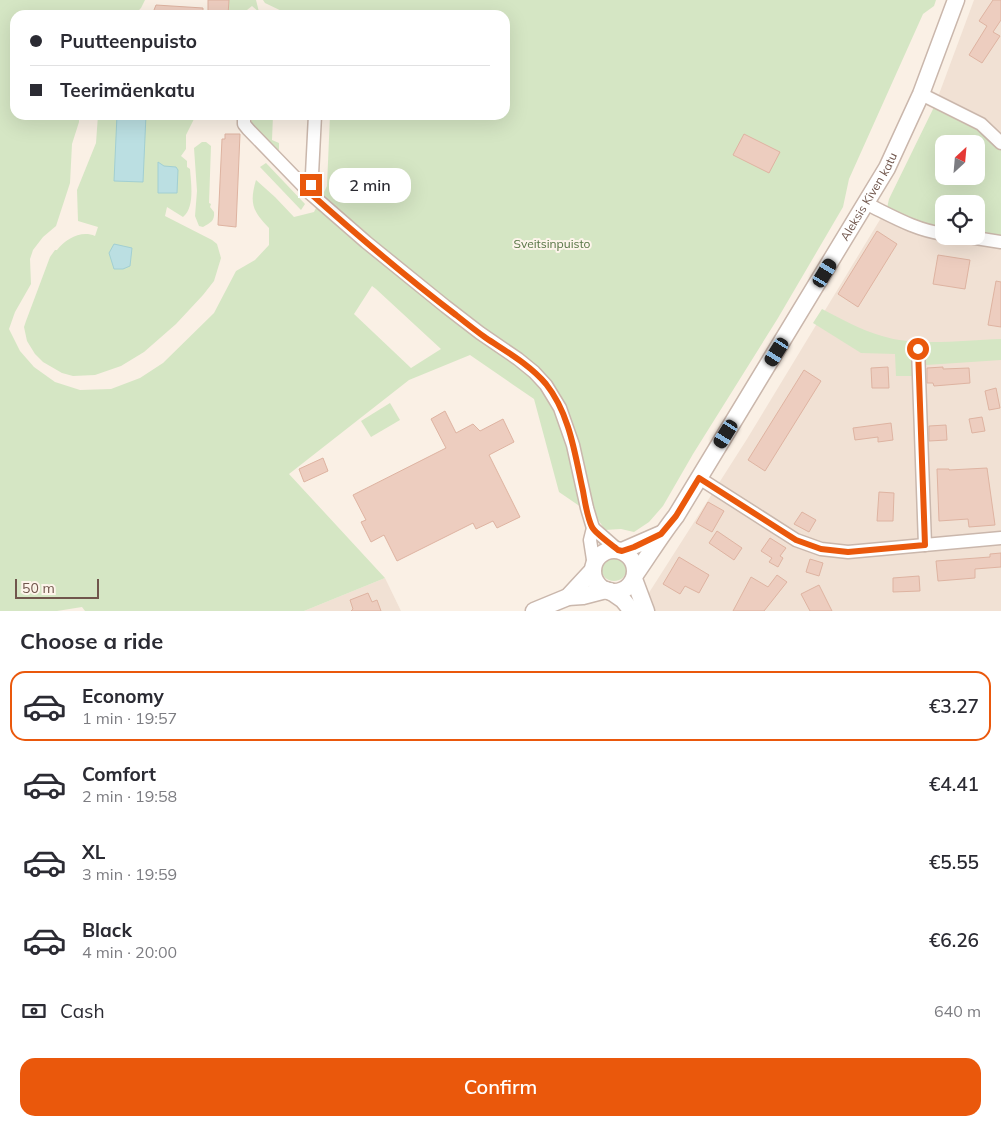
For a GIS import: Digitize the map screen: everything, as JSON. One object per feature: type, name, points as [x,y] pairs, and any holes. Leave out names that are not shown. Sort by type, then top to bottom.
[{"type":"street","name":"Aleksis Kiven katu","points":[[634,577],[650,555],[661,534],[676,516],[867,204],[887,168],[922,94],[956,0]]},
{"type":"street","points":[[922,94],[982,124],[1001,143]]},
{"type":"street","points":[[244,120],[244,124],[248,129],[311,194],[423,289],[480,333],[518,359],[546,384],[560,408],[573,445],[592,528],[590,540],[596,582],[623,600],[632,611]]},
{"type":"street","points":[[311,194],[314,120]]},
{"type":"street","points":[[867,204],[904,223],[935,232]]},
{"type":"street","points":[[985,239],[1001,242]]},
{"type":"street","points":[[918,349],[925,545]]},
{"type":"street","points":[[699,478],[796,540],[821,549],[848,552],[1001,538]]},
{"type":"street","points":[[534,611],[568,597],[624,590],[634,577],[636,569],[632,558],[592,528]]},
{"type":"street","name":"Aleksis Kiven katu","points":[[620,550],[661,534]]},
{"type":"street","points":[[568,597],[594,568],[600,555],[606,551],[620,550]]},
{"type":"street","points":[[634,577],[646,611]]},
{"type":"shaded area","points":[[974,0],[1001,0],[1001,149],[991,138],[935,105]]},
{"type":"shaded area","points":[[887,208],[935,232],[935,245],[985,245],[985,237],[1001,237],[1001,611],[653,611],[645,599],[747,439]]},
{"type":"shaded area","points":[[385,578],[401,611],[304,611]]},
{"type":"green space","name":"Sveitsinpuisto","points":[[0,0],[145,0],[139,10],[10,10],[10,120],[79,120],[79,122],[72,144],[70,183],[56,226],[43,237],[33,250],[30,259],[31,284],[15,312],[9,329],[20,351],[34,367],[55,382],[80,390],[111,389],[140,378],[163,363],[214,313],[236,271],[255,260],[269,245],[269,228],[259,217],[254,207],[253,195],[256,180],[294,217],[314,212],[327,186],[330,120],[510,120],[510,10],[280,10],[265,3],[263,0],[936,0],[934,6],[923,14],[849,179],[843,207],[778,318],[693,454],[663,506],[649,522],[634,532],[621,529],[605,530],[597,518],[559,492],[534,399],[470,355],[409,380],[289,474],[385,578],[304,611],[85,611],[82,607],[57,611],[0,611]],"holes":[[[372,286],[441,349],[411,368],[354,314]]]},
{"type":"green space","points":[[229,0],[256,0],[258,10],[252,6],[247,10],[228,10]]},
{"type":"green space","points":[[935,105],[980,129],[1001,149],[1001,237],[985,235],[985,195],[935,195],[935,227],[927,226],[887,208],[889,199]]},
{"type":"green space","points":[[98,120],[194,120],[186,135],[186,149],[181,156],[187,161],[187,167],[190,169],[191,202],[187,213],[183,217],[167,207],[165,216],[212,240],[217,244],[221,258],[214,281],[203,295],[176,324],[144,352],[121,366],[95,375],[73,376],[62,373],[43,362],[35,354],[27,341],[24,327],[50,257],[55,250],[79,235],[90,234],[95,236],[98,227],[78,221],[77,190],[96,143]]},
{"type":"green space","points":[[251,120],[273,120],[272,140],[279,143],[278,152],[252,126]]},
{"type":"green space","points":[[202,142],[206,142],[211,146],[209,203],[214,212],[212,221],[203,227],[199,226],[195,216],[197,191],[194,148]]},
{"type":"green space","points":[[266,163],[305,204],[301,210],[260,167]]},
{"type":"green space","points":[[822,309],[866,331],[895,339],[941,342],[1001,339],[1001,360],[926,365],[925,376],[896,376],[895,354],[861,353],[813,323]]},
{"type":"green space","points":[[390,403],[400,420],[371,437],[361,421]]},
{"type":"green space","points":[[614,555],[623,559],[627,568],[623,577],[614,581],[605,577],[601,568],[605,559]]},
{"type":"water","points":[[117,120],[146,120],[143,182],[114,181]]},
{"type":"water","points":[[158,162],[164,166],[176,167],[178,170],[177,193],[158,193]]},
{"type":"water","points":[[114,244],[132,248],[130,266],[123,269],[114,269],[109,253]]},
{"type":"building","points":[[208,0],[229,0],[228,10],[208,10]]},
{"type":"building","points":[[993,0],[1001,0],[1001,20],[993,32],[1000,36],[982,63],[969,55],[987,26],[979,21]]},
{"type":"building","points":[[156,5],[203,8],[203,10],[154,10]]},
{"type":"building","points":[[225,134],[240,134],[236,227],[218,225],[222,139],[225,139]]},
{"type":"building","points":[[744,134],[780,152],[769,173],[733,155]]},
{"type":"building","points":[[877,231],[897,244],[858,307],[838,294]]},
{"type":"building","points":[[938,255],[970,260],[965,289],[933,284]]},
{"type":"building","points":[[996,281],[1001,282],[1001,327],[988,325]]},
{"type":"building","points":[[888,367],[889,388],[872,388],[871,368]]},
{"type":"building","points":[[943,367],[943,369],[969,368],[970,383],[934,386],[933,383],[927,383],[927,368]]},
{"type":"building","points":[[804,370],[821,381],[765,471],[748,460]]},
{"type":"building","points":[[996,388],[1000,408],[989,410],[985,391]]},
{"type":"building","points":[[445,411],[456,433],[473,424],[480,431],[503,419],[514,442],[489,455],[520,517],[497,528],[493,521],[476,529],[473,523],[397,561],[384,535],[371,542],[361,522],[366,520],[353,495],[446,448],[431,419]]},
{"type":"building","points":[[982,417],[985,431],[972,433],[969,419]]},
{"type":"building","points":[[891,423],[893,440],[878,442],[878,437],[855,440],[853,428]]},
{"type":"building","points":[[946,425],[947,440],[929,441],[929,426]]},
{"type":"building","points":[[323,458],[328,471],[304,482],[299,469]]},
{"type":"building","points":[[987,468],[995,525],[969,527],[968,519],[939,521],[937,469]]},
{"type":"building","points":[[879,492],[894,493],[893,521],[877,521]]},
{"type":"building","points":[[708,502],[724,511],[712,532],[696,523]]},
{"type":"building","points":[[802,512],[816,520],[809,532],[794,524]]},
{"type":"building","points":[[717,531],[742,548],[734,560],[709,543]]},
{"type":"building","points":[[770,538],[786,548],[780,556],[783,558],[778,567],[769,562],[772,558],[761,551]]},
{"type":"building","points":[[1001,553],[1001,567],[975,569],[975,578],[938,581],[936,561],[990,557],[990,554]]},
{"type":"building","points":[[679,557],[709,575],[699,593],[685,586],[680,594],[663,584]]},
{"type":"building","points":[[810,559],[823,563],[819,576],[806,572]]},
{"type":"building","points":[[777,575],[787,582],[764,611],[733,611],[751,577],[768,587]]},
{"type":"building","points":[[919,576],[920,591],[893,592],[893,578]]},
{"type":"building","points":[[819,585],[832,611],[810,611],[801,594]]},
{"type":"building","points":[[368,593],[372,602],[377,600],[381,611],[351,611],[353,609],[350,600]]},
{"type":"route","points":[[311,185],[311,194],[366,242],[444,306],[518,359],[546,384],[567,424],[592,528],[618,550],[622,551],[634,547],[661,534],[676,516],[699,478],[796,540],[821,549],[848,552],[925,545],[918,349]]}]
